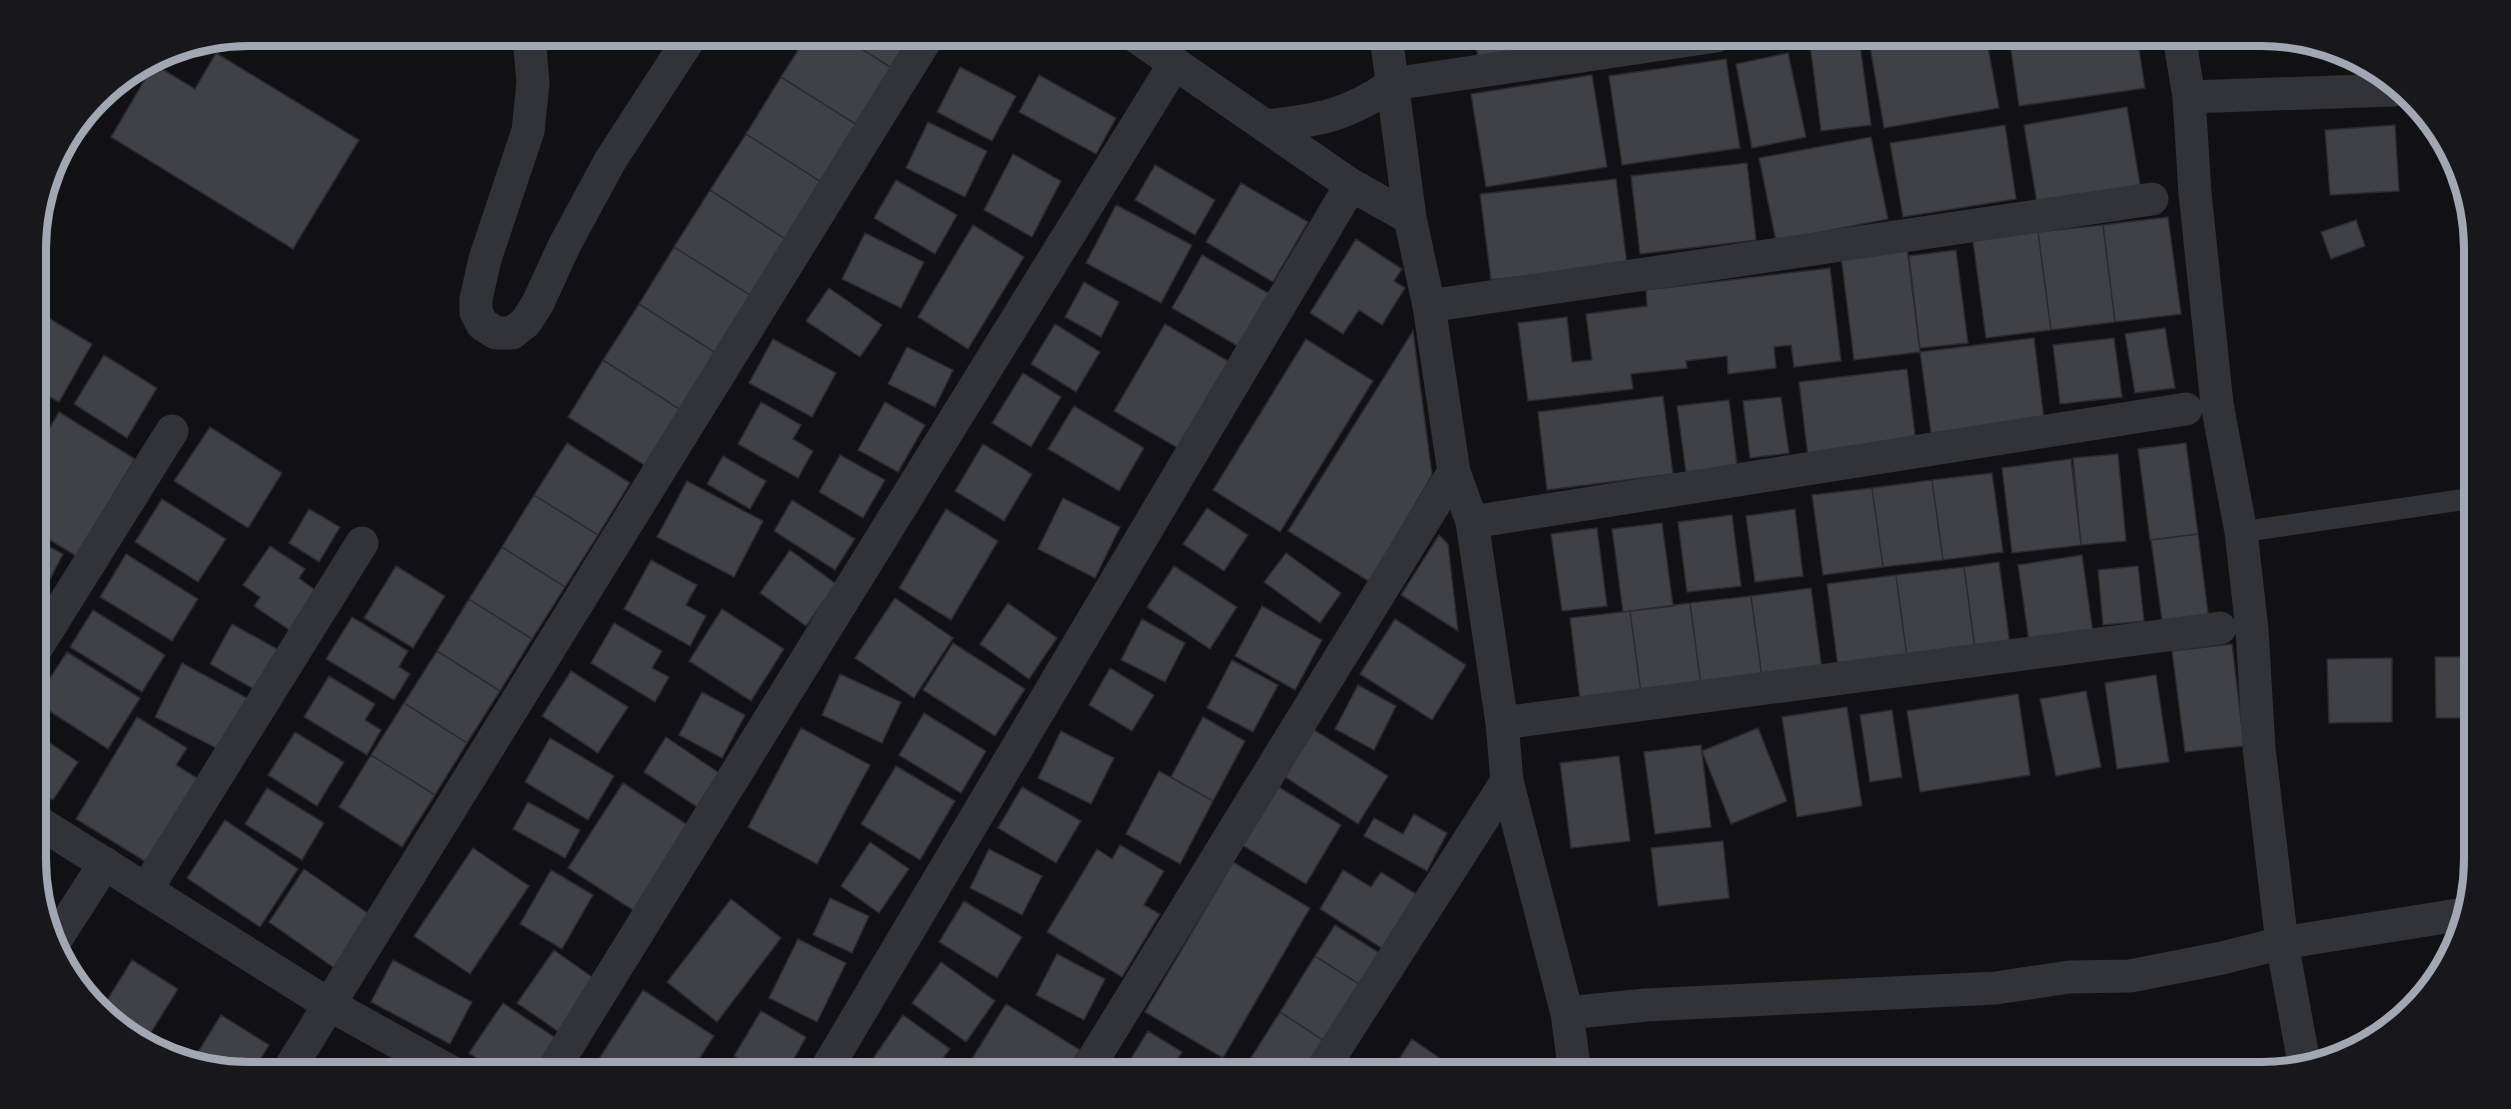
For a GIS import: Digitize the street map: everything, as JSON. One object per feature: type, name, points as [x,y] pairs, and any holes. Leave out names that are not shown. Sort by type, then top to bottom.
[{"type":"street","points":[[530,46],[533,83],[528,131],[485,259],[476,299],[476,312],[482,324],[496,333],[512,333],[526,322],[538,303],[564,246],[610,161],[685,46]]},
{"type":"street","points":[[294,1062],[922,46]]},
{"type":"street","points":[[1150,46],[1351,185],[1410,218]]},
{"type":"street","points":[[1388,46],[1410,218],[1429,306],[1454,472],[1472,522],[1502,723],[1507,781],[1567,1013],[1574,1062]]},
{"type":"street","points":[[1267,126],[1313,121],[1338,114],[1366,103],[1394,84],[1649,46]]},
{"type":"street","points":[[2180,46],[2189,97],[2195,193],[2217,404],[2241,532],[2252,630],[2259,748],[2282,943],[2303,1058]]},
{"type":"street","points":[[558,1062],[1175,63]]},
{"type":"street","points":[[2189,97],[2387,90]]},
{"type":"street","points":[[831,1062],[1351,185]]},
{"type":"street","points":[[1429,306],[2152,199]]},
{"type":"street","points":[[1472,522],[2186,409]]},
{"type":"street","points":[[46,632],[172,431]]},
{"type":"street","points":[[1092,1062],[1454,472]]},
{"type":"street","points":[[146,890],[362,543]]},
{"type":"street","points":[[1502,723],[2220,628]]},
{"type":"street","points":[[1327,1062],[1507,781]]},
{"type":"street","points":[[46,827],[328,1004],[433,1062]]},
{"type":"street","points":[[60,932],[105,863]]},
{"type":"street","points":[[1567,1013],[1646,1005],[1996,988],[2069,977],[2130,976],[2222,958],[2282,943],[2457,915]]},
{"type":"lane","points":[[2241,532],[2464,499]]},
{"type":"building","points":[[801,46],[857,46],[900,73],[865,130],[781,77]]},
{"type":"building","points":[[857,46],[918,46],[900,73]]},
{"type":"building","points":[[1476,46],[1577,46],[1479,62]]},
{"type":"building","points":[[1810,46],[1860,46],[1871,125],[1821,131]]},
{"type":"building","points":[[1870,46],[1988,46],[1999,108],[1884,128]]},
{"type":"building","points":[[2010,46],[2139,46],[2145,88],[2019,106]]},
{"type":"building","points":[[216,53],[359,140],[293,249],[111,137],[148,74],[159,67],[195,89]]},
{"type":"building","points":[[1788,53],[1806,137],[1752,148],[1736,64]]},
{"type":"building","points":[[1726,59],[1740,148],[1622,165],[1609,76]]},
{"type":"building","points":[[960,67],[1016,96],[992,141],[937,112]]},
{"type":"building","points":[[1039,75],[1116,118],[1096,154],[1019,112]]},
{"type":"building","points":[[1592,75],[1607,167],[1486,187],[1471,94]]},
{"type":"building","points":[[781,77],[865,130],[829,187],[746,134]]},
{"type":"building","points":[[2127,107],[2140,185],[2037,203],[2024,125]]},
{"type":"building","points":[[100,113],[87,134],[84,132]]},
{"type":"building","points":[[928,122],[987,151],[965,197],[906,168]]},
{"type":"building","points":[[2005,125],[2016,199],[1903,217],[1890,143]]},
{"type":"building","points":[[2395,125],[2399,191],[2330,195],[2325,130]]},
{"type":"building","points":[[746,134],[829,187],[793,244],[710,190]]},
{"type":"building","points":[[1871,137],[1888,219],[1776,241],[1759,158]]},
{"type":"building","points":[[1013,154],[1061,181],[1032,237],[984,210]]},
{"type":"building","points":[[1747,163],[1756,240],[1640,254],[1631,176]]},
{"type":"building","points":[[1155,165],[1215,200],[1195,235],[1135,200]]},
{"type":"building","points":[[1616,179],[1627,264],[1491,280],[1480,194]]},
{"type":"building","points":[[896,180],[957,215],[935,254],[874,218]]},
{"type":"building","points":[[1241,183],[1308,222],[1273,282],[1206,242]]},
{"type":"building","points":[[710,190],[793,244],[758,300],[674,247]]},
{"type":"building","points":[[1116,205],[1192,245],[1161,303],[1086,263]]},
{"type":"building","points":[[2168,217],[2181,314],[2115,322],[2103,225]]},
{"type":"building","points":[[2356,220],[2365,246],[2331,259],[2321,232]]},
{"type":"building","points":[[973,225],[1024,257],[968,349],[918,317]]},
{"type":"building","points":[[2103,225],[2115,322],[2051,330],[2038,232]]},
{"type":"building","points":[[2038,232],[2051,330],[1986,338],[1973,241]]},
{"type":"building","points":[[865,233],[924,262],[901,308],[842,279]]},
{"type":"building","points":[[1356,239],[1402,269],[1394,281],[1405,288],[1382,325],[1359,310],[1343,334],[1310,313]]},
{"type":"building","points":[[674,247],[758,300],[722,357],[639,304]]},
{"type":"building","points":[[1907,248],[1920,352],[1854,360],[1841,256]]},
{"type":"building","points":[[1956,250],[1968,343],[1920,348],[1909,256]]},
{"type":"building","points":[[1202,255],[1273,296],[1243,349],[1172,308]]},
{"type":"building","points":[[1830,268],[1841,361],[1794,367],[1791,345],[1774,347],[1776,368],[1728,374],[1727,356],[1686,361],[1687,368],[1631,374],[1633,389],[1528,401],[1518,323],[1567,317],[1572,362],[1592,360],[1586,314],[1647,306],[1646,290]]},
{"type":"building","points":[[1084,282],[1119,302],[1101,337],[1065,317]]},
{"type":"building","points":[[829,288],[882,325],[860,357],[806,321]]},
{"type":"building","points":[[639,304],[722,357],[687,414],[603,360]]},
{"type":"building","points":[[47,317],[92,344],[59,402],[47,395]]},
{"type":"building","points":[[1055,324],[1100,352],[1076,392],[1031,364]]},
{"type":"building","points":[[1165,324],[1233,364],[1183,451],[1114,411]]},
{"type":"building","points":[[2165,328],[2175,388],[2135,393],[2125,334]]},
{"type":"building","points":[[1413,331],[1432,475],[1370,582],[1288,531]]},
{"type":"building","points":[[2034,338],[2044,419],[1931,433],[1920,352]]},
{"type":"building","points":[[2114,338],[2122,397],[2060,404],[2053,345]]},
{"type":"building","points":[[773,339],[836,373],[812,417],[749,383]]},
{"type":"building","points":[[1306,339],[1373,381],[1280,532],[1213,490]]},
{"type":"building","points":[[907,347],[953,370],[935,407],[888,384]]},
{"type":"building","points":[[104,355],[157,388],[127,438],[74,404]]},
{"type":"building","points":[[603,360],[687,414],[652,470],[568,417]]},
{"type":"building","points":[[1907,369],[1917,451],[1809,465],[1799,382]]},
{"type":"building","points":[[1023,373],[1061,397],[1031,447],[992,423]]},
{"type":"building","points":[[1663,396],[1673,474],[1547,490],[1538,412]]},
{"type":"building","points":[[1781,397],[1789,453],[1750,458],[1743,401]]},
{"type":"building","points":[[1729,400],[1738,473],[1687,480],[1677,406]]},
{"type":"building","points":[[761,402],[801,425],[793,439],[813,451],[798,478],[738,444]]},
{"type":"building","points":[[885,402],[925,425],[898,472],[858,450]]},
{"type":"building","points":[[1074,406],[1144,448],[1119,491],[1048,449]]},
{"type":"building","points":[[59,412],[135,459],[76,556],[47,538],[47,433]]},
{"type":"building","points":[[210,427],[282,473],[248,528],[174,481]]},
{"type":"building","points":[[567,443],[630,483],[598,535],[534,495]]},
{"type":"building","points":[[2186,443],[2198,534],[2150,540],[2138,449]]},
{"type":"building","points":[[983,444],[1032,474],[1004,521],[955,491]]},
{"type":"building","points":[[2118,454],[2126,541],[2081,545],[2073,458]]},
{"type":"building","points":[[840,455],[885,480],[863,518],[819,492]]},
{"type":"building","points":[[723,456],[766,481],[750,509],[707,484]]},
{"type":"building","points":[[2071,459],[2081,545],[2012,553],[2002,468]]},
{"type":"building","points":[[1992,473],[2003,552],[1943,560],[1932,480]]},
{"type":"building","points":[[1932,480],[1943,560],[1883,567],[1872,488]]},
{"type":"building","points":[[687,481],[763,521],[734,577],[657,537]]},
{"type":"building","points":[[1872,488],[1883,567],[1823,575],[1812,495]]},
{"type":"building","points":[[534,495],[598,535],[565,587],[502,547]]},
{"type":"building","points":[[1063,498],[1120,527],[1095,578],[1038,549]]},
{"type":"building","points":[[162,499],[226,539],[198,582],[135,542]]},
{"type":"building","points":[[792,500],[855,539],[835,570],[774,531]]},
{"type":"building","points":[[1207,508],[1248,535],[1224,571],[1183,544]]},
{"type":"building","points":[[309,509],[340,527],[319,562],[289,543]]},
{"type":"building","points":[[946,509],[998,541],[951,620],[899,588]]},
{"type":"building","points":[[1795,509],[1803,576],[1755,582],[1746,516]]},
{"type":"building","points":[[1732,515],[1741,586],[1687,592],[1678,522]]},
{"type":"building","points":[[1662,523],[1673,606],[1623,612],[1612,529]]},
{"type":"building","points":[[1597,528],[1607,606],[1562,611],[1551,534]]},
{"type":"building","points":[[2198,534],[2209,621],[2163,627],[2151,540]]},
{"type":"building","points":[[1439,535],[1448,544],[1458,631],[1401,595]]},
{"type":"building","points":[[47,545],[63,554],[46,586]]},
{"type":"building","points":[[270,546],[305,569],[299,578],[320,594],[294,633],[254,606],[260,597],[243,585]]},
{"type":"building","points":[[502,547],[565,587],[532,639],[469,599]]},
{"type":"building","points":[[790,550],[836,584],[806,626],[760,593]]},
{"type":"building","points":[[1286,553],[1341,593],[1320,623],[1264,582]]},
{"type":"building","points":[[126,554],[198,599],[172,641],[100,597]]},
{"type":"building","points":[[2082,555],[2093,633],[2029,641],[2018,565]]},
{"type":"building","points":[[651,560],[697,585],[686,605],[706,616],[690,646],[624,609]]},
{"type":"building","points":[[1999,562],[2010,645],[1975,649],[1964,567]]},
{"type":"building","points":[[396,566],[445,596],[413,648],[364,618]]},
{"type":"building","points":[[1174,566],[1237,607],[1210,649],[1147,607]]},
{"type":"building","points":[[2138,566],[2144,621],[2103,625],[2098,570]]},
{"type":"building","points":[[1964,567],[1976,657],[1908,665],[1896,575]]},
{"type":"building","points":[[1896,575],[1908,665],[1839,674],[1827,584]]},
{"type":"building","points":[[1811,588],[1823,677],[1763,685],[1751,596]]},
{"type":"building","points":[[1751,596],[1763,685],[1702,693],[1690,603]]},
{"type":"building","points":[[895,598],[953,638],[914,698],[855,658]]},
{"type":"building","points":[[469,599],[532,639],[500,691],[437,651]]},
{"type":"building","points":[[1008,603],[1057,638],[1029,679],[980,644]]},
{"type":"building","points":[[1690,603],[1702,693],[1642,700],[1630,611]]},
{"type":"building","points":[[1262,606],[1322,640],[1295,690],[1235,656]]},
{"type":"building","points":[[722,609],[784,649],[751,701],[689,661]]},
{"type":"building","points":[[93,610],[165,655],[142,692],[70,647]]},
{"type":"building","points":[[1630,611],[1642,700],[1581,708],[1570,618]]},
{"type":"building","points":[[352,617],[408,651],[399,667],[410,674],[394,700],[326,659]]},
{"type":"building","points":[[1142,619],[1185,643],[1165,682],[1121,660]]},
{"type":"building","points":[[1395,619],[1466,665],[1432,720],[1360,674]]},
{"type":"building","points":[[614,623],[662,651],[652,668],[669,677],[655,702],[591,663]]},
{"type":"building","points":[[232,624],[279,650],[257,691],[210,664]]},
{"type":"building","points":[[953,643],[1025,689],[995,736],[923,690]]},
{"type":"building","points":[[2232,644],[2244,746],[2185,752],[2172,651]]},
{"type":"building","points":[[437,651],[500,691],[467,743],[404,703]]},
{"type":"building","points":[[67,652],[140,698],[108,749],[46,709],[46,684]]},
{"type":"building","points":[[2435,657],[2464,657],[2464,718],[2436,718]]},
{"type":"building","points":[[2392,658],[2392,722],[2329,723],[2327,659]]},
{"type":"building","points":[[1232,660],[1278,685],[1253,732],[1207,708]]},
{"type":"building","points":[[182,663],[247,698],[220,750],[155,717]]},
{"type":"building","points":[[1110,668],[1154,695],[1132,731],[1089,705]]},
{"type":"building","points":[[571,671],[628,707],[598,753],[542,716]]},
{"type":"building","points":[[840,674],[901,702],[882,743],[822,715]]},
{"type":"building","points":[[2156,675],[2169,762],[2117,769],[2105,683]]},
{"type":"building","points":[[329,676],[375,704],[365,720],[381,730],[367,755],[304,717]]},
{"type":"building","points":[[1358,685],[1396,706],[1374,750],[1335,729]]},
{"type":"building","points":[[2086,691],[2101,767],[2056,776],[2040,699]]},
{"type":"building","points":[[702,692],[745,715],[722,758],[679,735]]},
{"type":"building","points":[[2018,694],[2030,775],[1920,792],[1907,711]]},
{"type":"building","points":[[404,703],[467,743],[435,795],[371,755]]},
{"type":"building","points":[[1847,707],[1862,806],[1797,817],[1782,717]]},
{"type":"building","points":[[1892,710],[1902,777],[1870,782],[1860,715]]},
{"type":"building","points":[[924,713],[986,751],[961,793],[899,755]]},
{"type":"building","points":[[137,717],[187,748],[176,765],[202,781],[151,865],[76,819]]},
{"type":"building","points":[[1203,717],[1245,741],[1213,801],[1171,777]]},
{"type":"building","points":[[801,728],[870,765],[817,864],[748,827]]},
{"type":"building","points":[[1311,728],[1388,776],[1358,824],[1282,775]]},
{"type":"building","points":[[1758,728],[1787,801],[1731,824],[1702,751]]},
{"type":"building","points":[[1061,731],[1114,758],[1091,804],[1038,778]]},
{"type":"building","points":[[295,732],[344,762],[317,806],[268,775]]},
{"type":"building","points":[[666,737],[719,773],[697,807],[644,772]]},
{"type":"building","points":[[550,738],[614,776],[588,820],[525,782]]},
{"type":"building","points":[[46,741],[78,762],[53,800],[46,795]]},
{"type":"building","points":[[1701,745],[1711,827],[1655,834],[1644,752]]},
{"type":"building","points":[[371,755],[435,795],[402,847],[339,807]]},
{"type":"building","points":[[1619,756],[1630,841],[1571,848],[1560,763]]},
{"type":"building","points":[[896,766],[955,801],[920,860],[861,824]]},
{"type":"building","points":[[1159,771],[1213,801],[1180,864],[1126,834]]},
{"type":"building","points":[[623,783],[697,831],[642,916],[568,868]]},
{"type":"building","points":[[1277,786],[1341,825],[1306,884],[1242,845]]},
{"type":"building","points":[[1022,787],[1081,821],[1056,863],[998,828]]},
{"type":"building","points":[[267,788],[324,823],[302,860],[245,824]]},
{"type":"building","points":[[528,802],[580,830],[565,858],[513,829]]},
{"type":"building","points":[[1414,814],[1447,833],[1427,871],[1364,836],[1374,818],[1403,834]]},
{"type":"building","points":[[225,820],[298,869],[260,927],[187,878]]},
{"type":"building","points":[[1723,841],[1729,898],[1658,906],[1651,848]]},
{"type":"building","points":[[870,842],[909,869],[879,913],[841,886]]},
{"type":"building","points":[[1120,845],[1164,871],[1144,905],[1160,914],[1122,977],[1047,932],[1097,849],[1112,859]]},
{"type":"building","points":[[473,848],[529,886],[470,974],[414,936]]},
{"type":"building","points":[[989,849],[1042,876],[1022,915],[970,888]]},
{"type":"building","points":[[1233,862],[1310,908],[1223,1058],[1145,1012]]},
{"type":"building","points":[[304,869],[376,919],[340,972],[269,922]]},
{"type":"building","points":[[551,870],[593,895],[562,949],[520,924]]},
{"type":"building","points":[[1343,870],[1371,887],[1381,872],[1416,894],[1391,954],[1320,909]]},
{"type":"building","points":[[830,898],[869,916],[852,953],[813,935]]},
{"type":"building","points":[[731,899],[781,938],[717,1022],[667,982]]},
{"type":"building","points":[[964,901],[1022,937],[997,978],[939,942]]},
{"type":"building","points":[[1335,925],[1381,954],[1362,986],[1315,956]]},
{"type":"building","points":[[798,939],[846,963],[817,1022],[769,998]]},
{"type":"building","points":[[554,950],[596,980],[559,1032],[517,1003]]},
{"type":"building","points":[[1057,954],[1105,979],[1084,1020],[1036,995]]},
{"type":"building","points":[[1315,956],[1362,986],[1326,1042],[1280,1012]]},
{"type":"building","points":[[132,960],[178,989],[150,1034],[118,1014],[106,1003]]},
{"type":"building","points":[[393,960],[472,1002],[450,1044],[371,1002]]},
{"type":"building","points":[[941,962],[995,1001],[966,1042],[912,1003]]},
{"type":"building","points":[[643,990],[714,1036],[697,1062],[597,1062]]},
{"type":"building","points":[[503,1003],[560,1041],[546,1062],[482,1062],[469,1053]]},
{"type":"building","points":[[1006,1004],[1080,1050],[1072,1062],[970,1062]]},
{"type":"building","points":[[761,1011],[806,1037],[792,1062],[744,1062],[734,1056]]},
{"type":"building","points":[[1280,1012],[1326,1042],[1314,1062],[1248,1062]]},
{"type":"building","points":[[118,1014],[150,1034],[148,1035]]},
{"type":"building","points":[[221,1015],[269,1045],[259,1062],[223,1061],[196,1056]]},
{"type":"building","points":[[903,1015],[950,1049],[940,1062],[871,1062]]},
{"type":"building","points":[[1148,1031],[1182,1052],[1176,1062],[1129,1062]]},
{"type":"building","points":[[1412,1039],[1445,1062],[1397,1062]]}]
